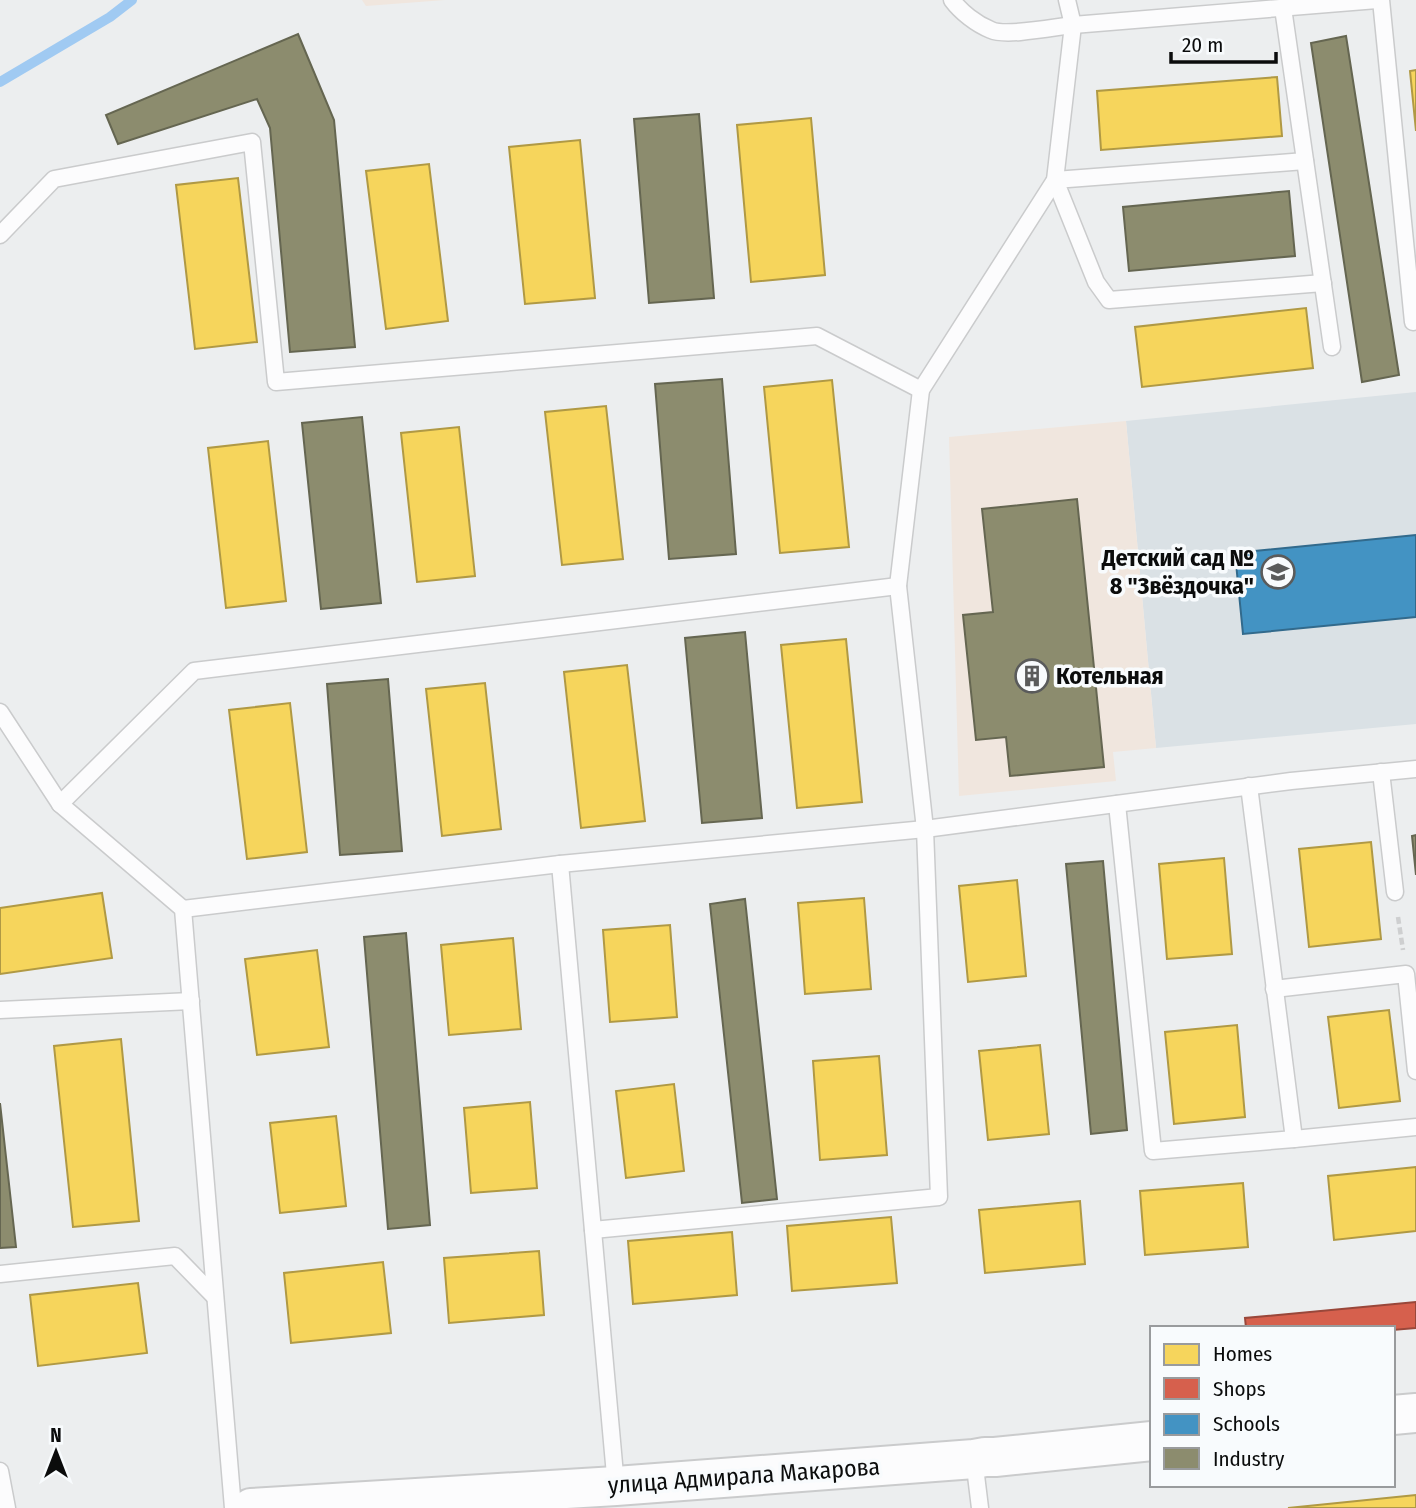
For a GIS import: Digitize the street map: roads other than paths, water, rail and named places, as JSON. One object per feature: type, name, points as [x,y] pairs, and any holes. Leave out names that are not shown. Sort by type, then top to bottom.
[{"type":"street","points":[[1395,1415],[1416,1413]]},
{"type":"street","name":"улица Адмирала Макарова","points":[[251,1508],[507,1500],[616,1486],[974,1459],[1150,1441]]},
{"type":"lane","points":[[952,0],[960,11],[992,31],[1027,31],[1379,0],[1413,322]]},
{"type":"lane","points":[[593,1230],[939,1197],[925,829],[898,586],[920,390],[1055,180],[1073,25],[1067,0]]},
{"type":"lane","points":[[1261,0],[1283,8]]},
{"type":"lane","points":[[1283,8],[1332,347]]},
{"type":"lane","points":[[0,235],[54,178],[252,142],[276,382],[817,336],[920,390]]},
{"type":"lane","points":[[1055,180],[1305,161]]},
{"type":"lane","points":[[1055,180],[1096,282],[1109,300],[1323,283]]},
{"type":"lane","points":[[60,804],[194,671],[898,586]]},
{"type":"lane","points":[[0,712],[60,804],[183,909],[233,1508]]},
{"type":"lane","points":[[183,909],[560,863],[925,829],[1291,780],[1416,769]]},
{"type":"lane","points":[[1381,772],[1395,892]]},
{"type":"lane","points":[[1249,786],[1294,1139]]},
{"type":"lane","points":[[1117,803],[1153,1151],[1416,1127]]},
{"type":"lane","points":[[560,863],[616,1486]]},
{"type":"lane","points":[[1274,989],[1406,974],[1416,1071]]},
{"type":"lane","points":[[0,1010],[191,1001]]},
{"type":"lane","points":[[0,1274],[175,1256],[215,1297]]},
{"type":"lane","points":[[974,1459],[980,1508]]},
{"type":"lane","points":[[0,1471],[6,1508]]},
{"type":"waterway","points":[[0,82],[110,17],[132,0]]},
{"type":"place","name":"Детский сад № 8 \"Звёздочка\"","points":[[1278,572]]},
{"type":"place","name":"Котельная","points":[[1032,676]]}]
